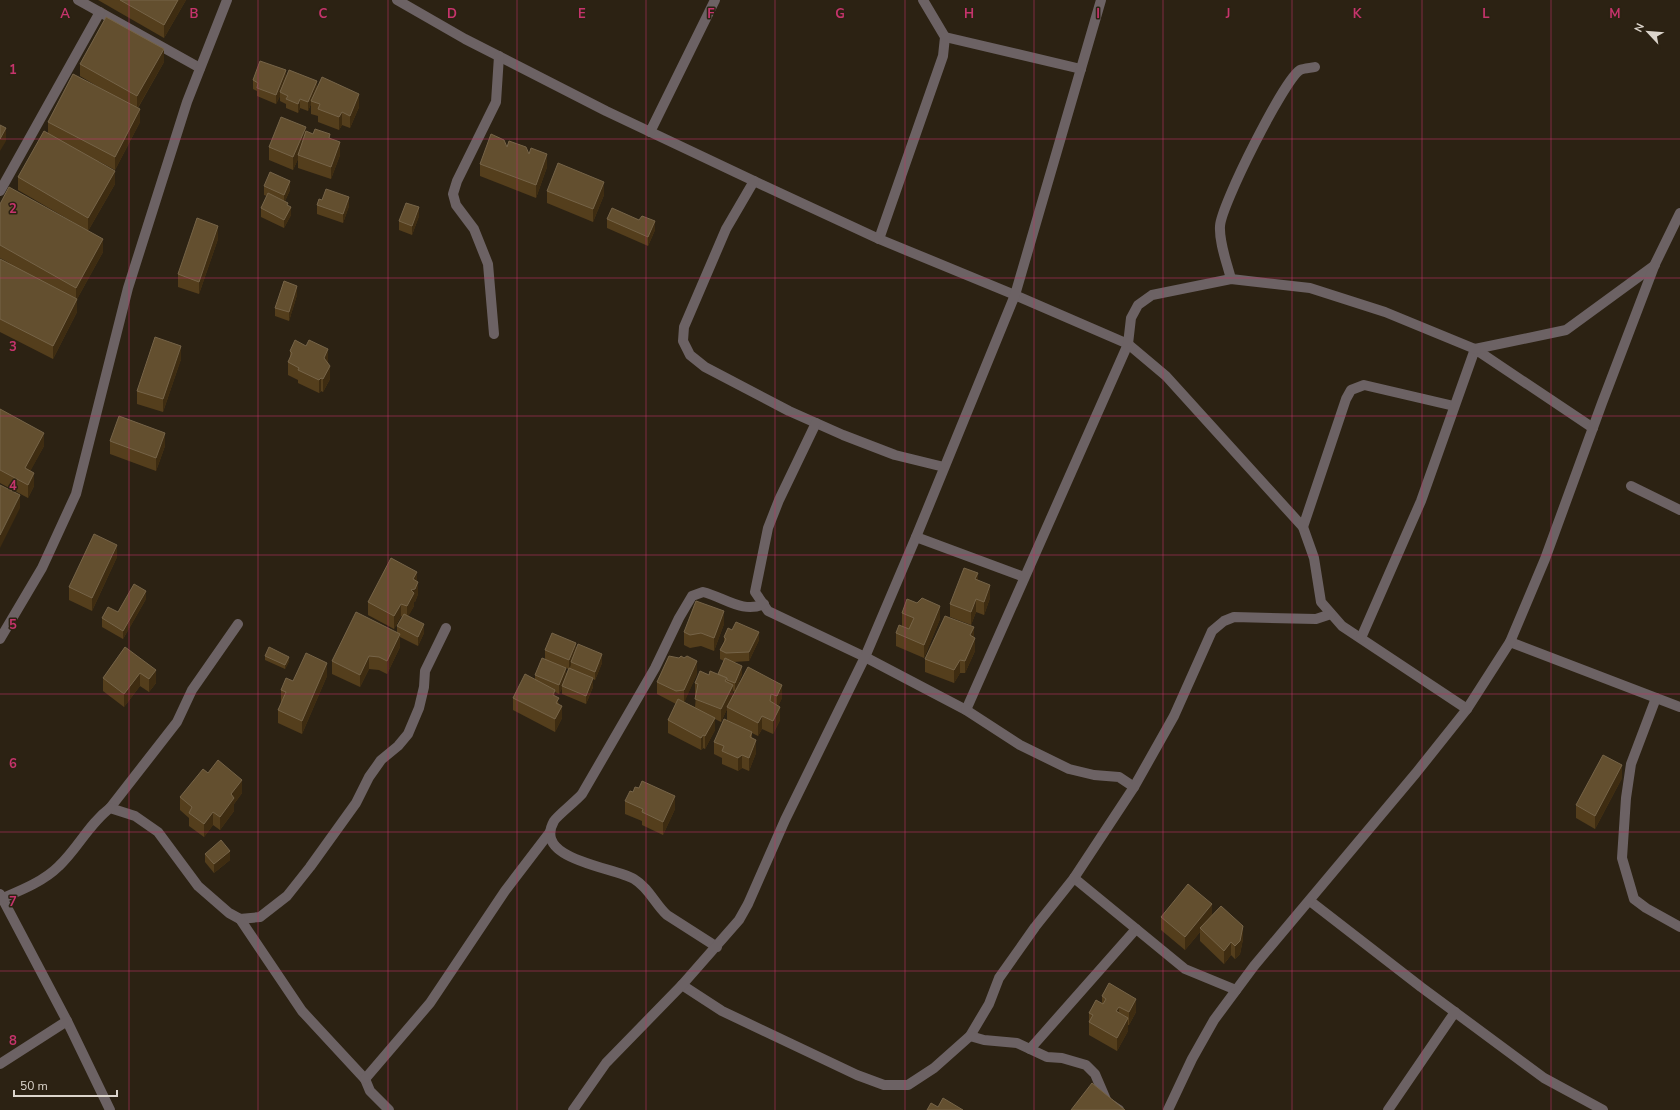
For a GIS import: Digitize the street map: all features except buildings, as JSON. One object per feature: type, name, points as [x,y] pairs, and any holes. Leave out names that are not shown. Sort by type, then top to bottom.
[{"type":"street","points":[[78,0],[200,68]]},
{"type":"street","points":[[0,639],[42,568],[76,494],[128,288],[186,102],[227,0]]},
{"type":"street","points":[[397,0],[499,56],[650,132],[754,181],[879,239],[1015,295],[1128,344],[1166,376],[1303,528],[1314,558],[1321,602],[1342,626],[1467,709]]},
{"type":"street","points":[[650,132],[715,0]]},
{"type":"street","points":[[879,239],[938,75],[943,56],[945,37],[923,0]]},
{"type":"street","points":[[573,1110],[606,1063],[717,947],[739,920],[748,904],[785,820],[865,657],[1015,295],[1101,0]]},
{"type":"street","points":[[0,190],[100,12]]},
{"type":"street","points":[[945,37],[1081,68]]},
{"type":"street","points":[[494,334],[488,264],[474,229],[456,205],[454,194],[457,181],[496,102],[499,56]]},
{"type":"street","points":[[1231,279],[1220,226],[1225,204],[1251,149],[1290,82],[1300,70],[1315,67]]},
{"type":"street","points":[[754,181],[726,228],[684,327],[683,341],[690,355],[705,367],[816,423],[895,454],[944,467]]},
{"type":"street","points":[[1168,1110],[1192,1059],[1214,1020],[1254,966],[1310,901],[1467,709],[1510,642],[1546,559],[1593,428],[1655,264],[1680,214]]},
{"type":"street","points":[[1475,349],[1566,330],[1655,264]]},
{"type":"street","points":[[966,710],[1128,344],[1131,318],[1138,305],[1152,295],[1231,279],[1310,288],[1385,312],[1475,349],[1593,428]]},
{"type":"street","points":[[1361,638],[1421,501],[1475,349]]},
{"type":"street","points":[[1303,528],[1346,399],[1351,390],[1364,385],[1454,406]]},
{"type":"street","points":[[816,423],[779,500],[768,528],[755,592],[768,611],[865,657],[966,710],[1020,745],[1069,769],[1094,775],[1119,777],[1134,787]]},
{"type":"street","points":[[1631,486],[1680,510]]},
{"type":"street","points":[[916,537],[1024,577]]},
{"type":"street","points":[[365,1079],[430,1003],[505,891],[550,832],[555,819],[571,806],[582,794],[655,668],[678,618],[692,596],[703,592],[744,608],[753,608],[764,604]]},
{"type":"street","points":[[682,985],[722,1011],[857,1075],[884,1085],[908,1085],[934,1068],[970,1036],[989,1004],[999,978],[1035,927],[1074,878],[1134,787],[1174,716],[1209,637],[1217,627],[1224,621],[1234,618],[1316,619],[1331,614]]},
{"type":"street","points":[[110,1110],[67,1021],[2,896],[28,888],[59,866],[98,817],[110,808],[177,722],[192,690],[238,624]]},
{"type":"street","points":[[240,919],[260,916],[287,896],[356,803],[369,777],[381,760],[398,746],[408,734],[419,708],[424,687],[425,671],[446,628]]},
{"type":"street","points":[[1510,642],[1680,707]]},
{"type":"street","points":[[1656,698],[1631,764],[1626,798],[1622,858],[1634,899],[1646,908],[1680,927]]},
{"type":"street","points":[[110,808],[135,816],[158,832],[198,886],[229,914],[240,919],[302,1011],[365,1079],[370,1091],[389,1110]]},
{"type":"street","points":[[550,832],[553,845],[567,855],[579,861],[632,878],[644,887],[661,910],[667,915],[717,947]]},
{"type":"street","points":[[1074,878],[1185,969],[1236,990]]},
{"type":"street","points":[[1310,901],[1544,1078],[1603,1110]]},
{"type":"street","points":[[1030,1049],[1136,929]]},
{"type":"street","points":[[1388,1110],[1455,1012]]},
{"type":"street","points":[[0,1064],[67,1021]]},
{"type":"street","points":[[970,1036],[984,1040],[998,1040],[1017,1043],[1047,1057],[1062,1058],[1086,1064],[1095,1074],[1107,1102],[1118,1110]]}]
